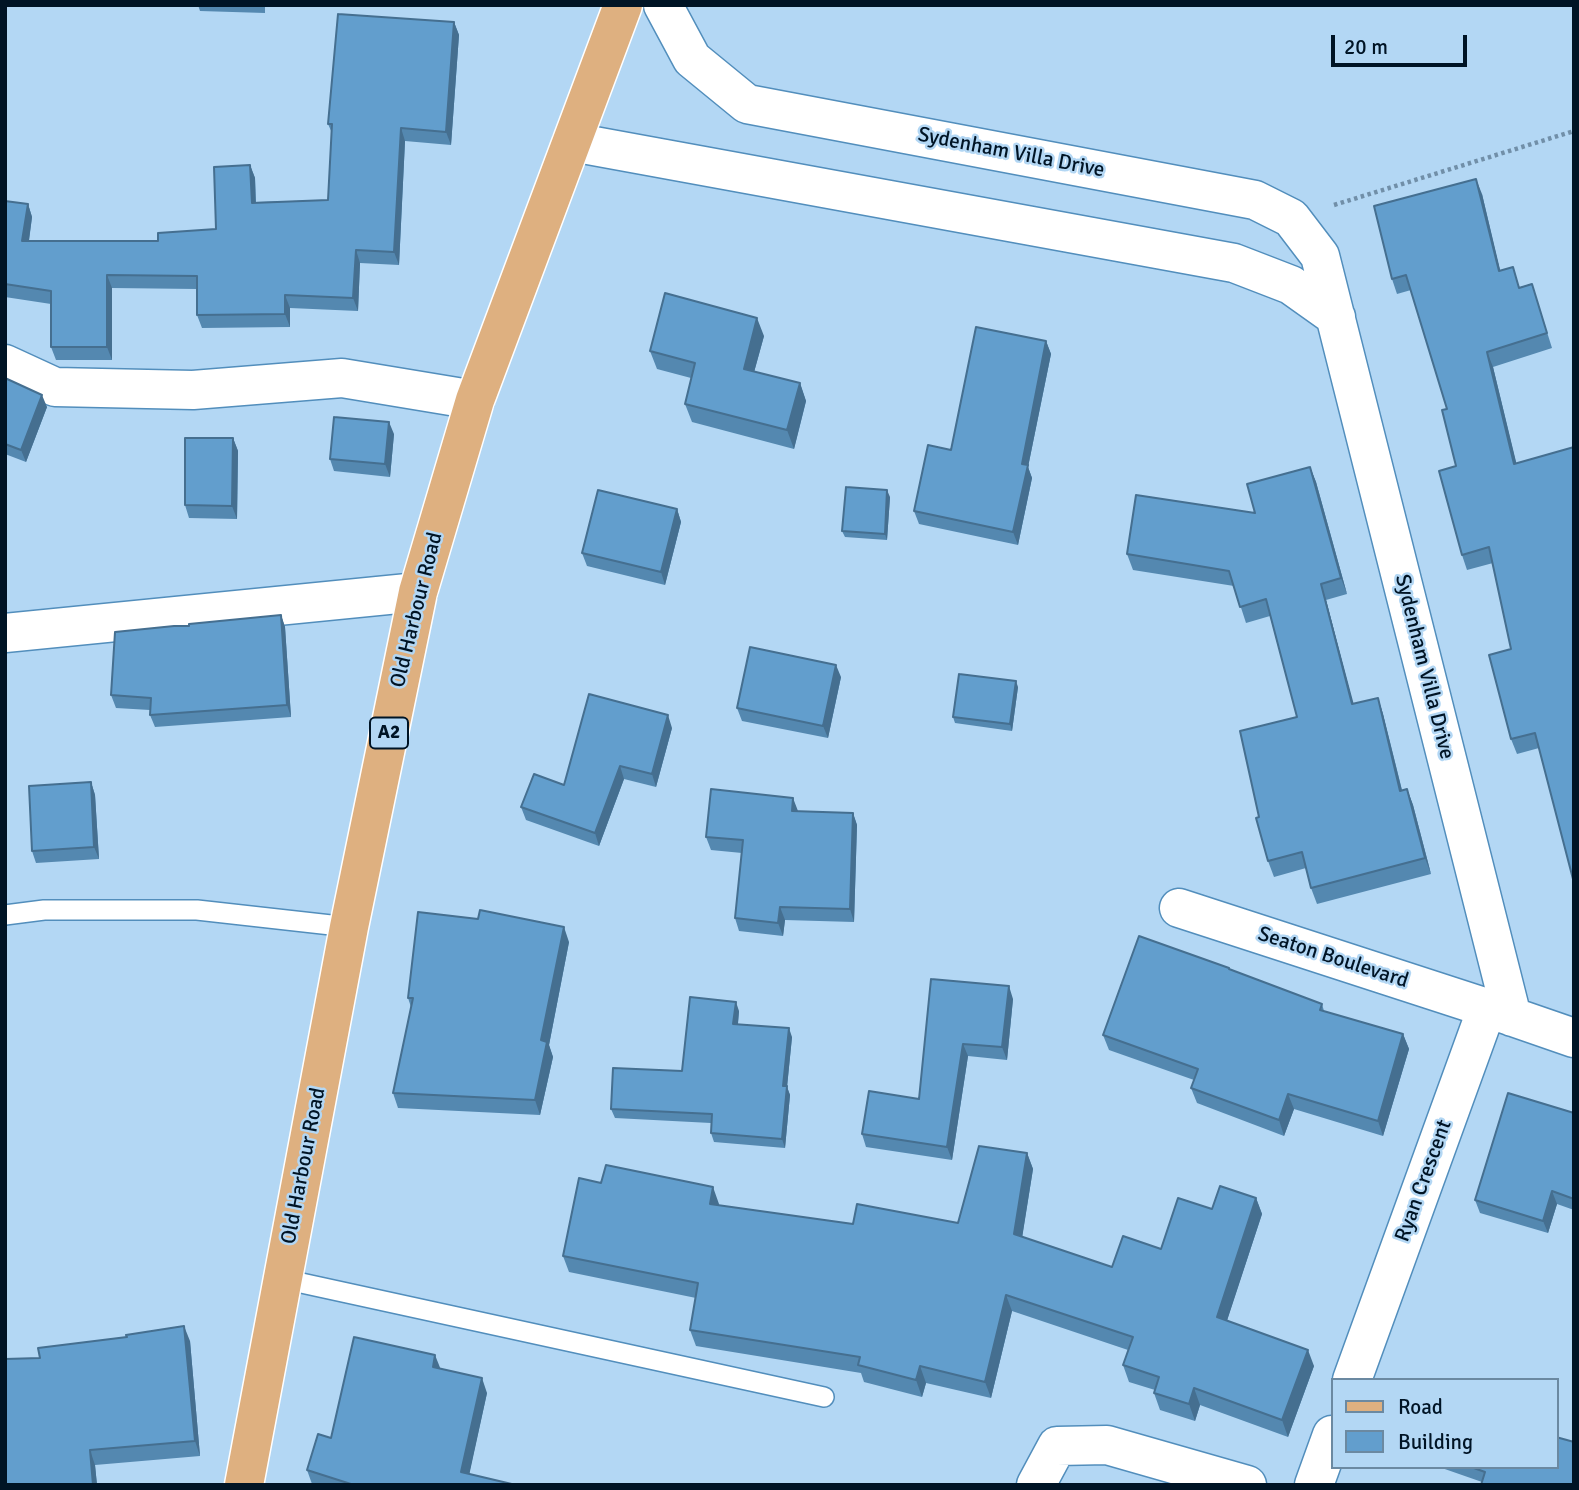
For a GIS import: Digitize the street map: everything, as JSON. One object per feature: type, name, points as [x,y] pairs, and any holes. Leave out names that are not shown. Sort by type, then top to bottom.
[{"type":"main road","name":"Old Harbour Road","points":[[244,1485],[349,927],[418,592],[475,400],[623,5]]},
{"type":"street","name":"Sydenham Villa Drive","points":[[663,5],[692,59],[747,104],[1255,200],[1291,218],[1320,256],[1336,317],[1499,1013]]},
{"type":"street","points":[[572,142],[1234,263],[1291,285],[1336,317]]},
{"type":"street","points":[[5,364],[55,387],[193,390],[342,377],[475,400]]},
{"type":"street","points":[[5,634],[418,592]]},
{"type":"street","name":"Seaton Boulevard","points":[[1179,908],[1574,1038]]},
{"type":"street","name":"Ryan Crescent","points":[[1353,1378],[1499,1013]]},
{"type":"street","points":[[1314,1485],[1330,1441]]},
{"type":"street","points":[[1036,1485],[1057,1446],[1107,1445],[1247,1485]]},
{"type":"lane","points":[[5,915],[44,910],[197,910],[349,927]]},
{"type":"lane","points":[[282,1279],[824,1396]]},
{"type":"path","points":[[1291,218],[1574,131]]},
{"type":"building","points":[[338,14],[454,22],[446,132],[401,128],[394,252],[356,250],[353,298],[285,295],[285,314],[197,315],[197,276],[107,275],[107,347],[51,347],[51,291],[5,284],[5,201],[28,204],[22,241],[158,241],[158,233],[216,229],[214,167],[250,165],[252,203],[328,200],[332,124],[328,124]]},
{"type":"building","points":[[1476,179],[1499,271],[1513,267],[1519,288],[1532,284],[1547,333],[1487,352],[1514,464],[1574,447],[1574,883],[1535,733],[1511,739],[1489,655],[1511,649],[1489,547],[1462,555],[1439,471],[1456,466],[1442,410],[1447,409],[1406,275],[1392,279],[1374,206]]},
{"type":"building","points":[[665,293],[757,318],[744,369],[800,383],[787,430],[685,404],[695,363],[650,351]]},
{"type":"building","points":[[976,327],[1046,341],[1022,464],[1028,465],[1013,532],[914,511],[928,445],[951,450]]},
{"type":"building","points":[[5,378],[42,395],[21,450],[5,444]]},
{"type":"building","points":[[334,417],[389,422],[385,464],[330,459]]},
{"type":"building","points":[[185,438],[233,438],[232,506],[185,505]]},
{"type":"building","points":[[1310,467],[1341,578],[1321,584],[1352,704],[1378,698],[1400,791],[1407,789],[1425,858],[1311,888],[1302,852],[1268,861],[1256,818],[1259,817],[1240,731],[1297,717],[1266,599],[1240,607],[1229,571],[1127,554],[1136,495],[1255,513],[1247,484]]},
{"type":"building","points":[[846,487],[887,490],[885,534],[842,531]]},
{"type":"building","points":[[598,490],[677,509],[661,572],[582,553]]},
{"type":"building","points":[[281,615],[287,705],[150,715],[151,698],[111,695],[115,632]]},
{"type":"building","points":[[750,647],[836,665],[823,726],[737,708]]},
{"type":"building","points":[[959,674],[1016,681],[1010,724],[953,717]]},
{"type":"building","points":[[589,694],[668,715],[652,774],[620,766],[595,833],[521,807],[534,774],[564,785]]},
{"type":"building","points":[[91,782],[94,847],[32,851],[29,786]]},
{"type":"building","points":[[711,789],[793,798],[792,811],[853,813],[850,909],[780,907],[778,923],[735,918],[743,840],[706,837]]},
{"type":"building","points":[[480,910],[564,927],[541,1040],[547,1042],[535,1100],[393,1093],[413,998],[408,998],[418,912],[478,919]]},
{"type":"building","points":[[1139,936],[1322,1004],[1320,1010],[1403,1034],[1378,1121],[1288,1094],[1279,1120],[1191,1088],[1198,1069],[1103,1035]]},
{"type":"building","points":[[931,979],[1009,986],[1002,1047],[963,1044],[947,1147],[862,1134],[869,1091],[919,1099]]},
{"type":"building","points":[[690,997],[736,1002],[733,1024],[789,1028],[783,1086],[787,1086],[782,1139],[711,1133],[712,1114],[611,1109],[613,1068],[682,1071]]},
{"type":"building","points":[[1508,1093],[1574,1113],[1574,1199],[1552,1191],[1543,1221],[1475,1200]]},
{"type":"building","points":[[979,1146],[1027,1153],[1014,1234],[1112,1267],[1123,1236],[1161,1249],[1178,1198],[1212,1209],[1220,1186],[1256,1198],[1217,1317],[1308,1350],[1282,1420],[1194,1388],[1189,1404],[1154,1393],[1159,1377],[1123,1365],[1133,1337],[1006,1295],[985,1382],[920,1366],[916,1380],[858,1365],[860,1357],[690,1330],[698,1283],[563,1256],[579,1178],[601,1183],[606,1165],[713,1187],[710,1204],[853,1224],[857,1204],[958,1223]]},
{"type":"building","points":[[184,1326],[195,1441],[90,1450],[93,1485],[5,1485],[5,1359],[40,1358],[38,1348],[127,1337],[126,1335]]},
{"type":"building","points":[[354,1337],[435,1355],[433,1367],[482,1378],[461,1472],[516,1485],[354,1485],[307,1470],[318,1434],[331,1438]]},
{"type":"building","points":[[1558,1438],[1574,1442],[1574,1485],[1481,1485],[1485,1472],[1477,1469],[1558,1469]]}]
